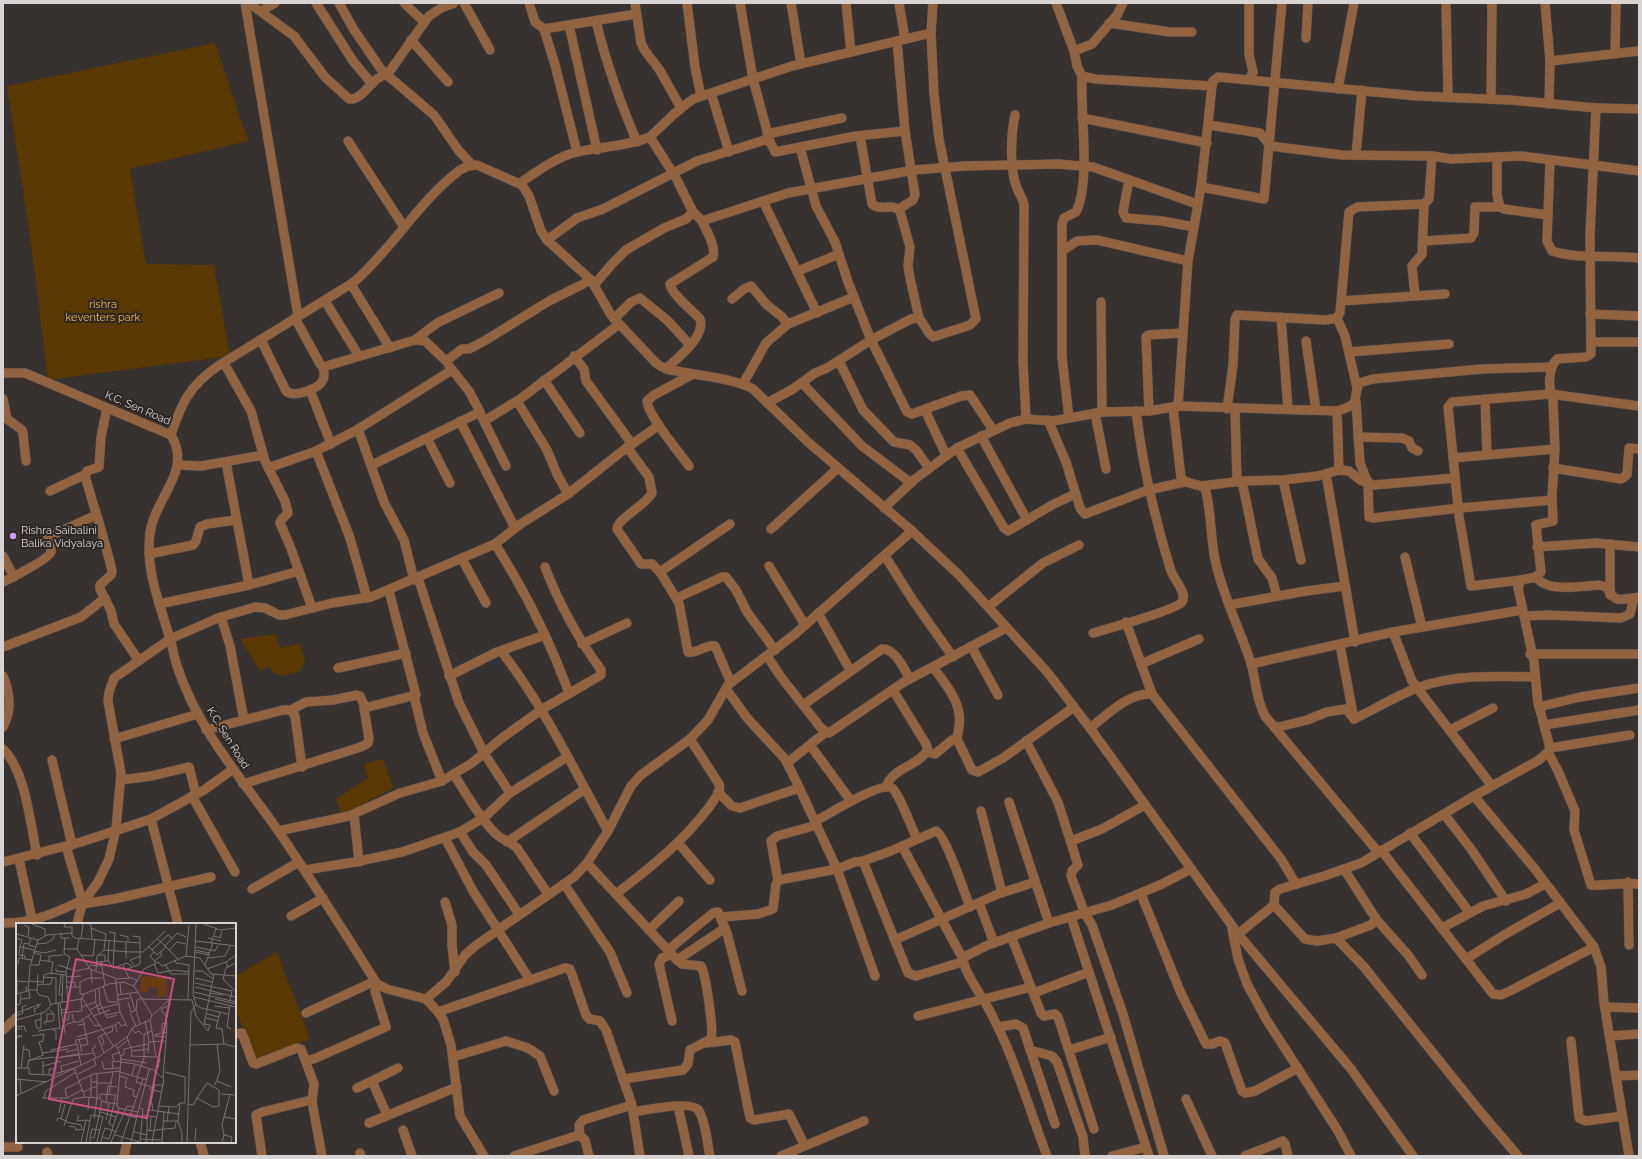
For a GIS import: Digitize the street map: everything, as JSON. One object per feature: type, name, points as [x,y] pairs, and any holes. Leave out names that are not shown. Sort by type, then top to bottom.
[{"type":"street","points":[[245,3],[296,317],[320,364],[323,367],[324,376],[322,382],[310,390],[295,395],[288,392],[261,340]]},
{"type":"street","points":[[249,3],[294,36],[317,68],[346,98],[354,99],[386,75],[429,16],[441,5],[454,3]]},
{"type":"street","points":[[261,11],[275,3]]},
{"type":"street","points":[[316,3],[349,55],[372,84]]},
{"type":"street","points":[[339,3],[354,30],[386,75],[434,115],[459,151],[472,165]]},
{"type":"street","points":[[404,3],[424,22]]},
{"type":"street","points":[[464,3],[490,50]]},
{"type":"street","points":[[529,3],[535,22],[544,29],[555,65],[577,152]]},
{"type":"street","points":[[635,3],[641,43],[645,51],[659,69],[681,108]]},
{"type":"street","points":[[687,3],[695,68],[701,96]]},
{"type":"street","points":[[740,3],[753,79],[769,138],[775,152],[860,136],[905,131]]},
{"type":"street","points":[[791,3],[801,64]]},
{"type":"street","points":[[846,3],[851,52]]},
{"type":"street","points":[[898,209],[915,198],[905,131],[899,3]]},
{"type":"street","points":[[898,209],[910,247],[908,266],[919,318],[929,334],[933,337],[970,325],[976,319],[939,139],[934,94],[931,33],[933,3]]},
{"type":"street","points":[[1056,3],[1074,52],[1076,66],[1082,76],[1084,166],[1079,207],[1076,212],[1064,218],[1062,224],[1062,357],[1069,418]]},
{"type":"street","points":[[1074,52],[1092,44],[1117,15],[1123,3]]},
{"type":"street","points":[[1249,3],[1249,54],[1253,72],[1249,80]]},
{"type":"street","points":[[1202,187],[1264,200],[1282,3]]},
{"type":"street","points":[[1306,38],[1308,3]]},
{"type":"street","points":[[1338,88],[1354,3]]},
{"type":"street","points":[[1446,3],[1448,97]]},
{"type":"street","points":[[1491,100],[1492,3]]},
{"type":"street","points":[[1545,3],[1550,61],[1549,104]]},
{"type":"street","points":[[1615,54],[1616,3]]},
{"type":"street","points":[[544,29],[636,14]]},
{"type":"street","points":[[596,21],[606,63],[636,142]]},
{"type":"street","points":[[1109,23],[1170,32],[1192,32]]},
{"type":"street","points":[[569,25],[597,150]]},
{"type":"street","points":[[520,183],[554,160],[577,152],[597,150],[636,142],[650,137],[681,108],[693,99],[701,96],[801,64],[931,33]]},
{"type":"street","points":[[411,40],[448,82]]},
{"type":"street","points":[[1550,61],[1639,51]]},
{"type":"street","points":[[1082,76],[1095,79],[1212,86]]},
{"type":"street","points":[[1185,482],[1181,478],[1176,407],[1182,333],[1188,261],[1197,204],[1202,187],[1212,86],[1213,82],[1218,77],[1448,97],[1596,108],[1639,109]]},
{"type":"street","points":[[1356,155],[1362,90]]},
{"type":"street","points":[[710,93],[729,152]]},
{"type":"street","points":[[1596,108],[1590,257],[1591,354],[1588,356],[1557,359],[1551,367],[1550,394],[1553,400],[1555,450],[1552,500],[1553,521],[1536,525],[1537,547],[1541,572],[1536,577],[1471,586],[1459,516],[1460,508],[1455,478],[1448,407],[1452,402],[1550,394],[1639,406]]},
{"type":"street","points":[[1015,115],[1012,136],[1013,165],[1017,188],[1024,205],[1023,354],[1026,419]]},
{"type":"street","points":[[547,240],[577,218],[603,209],[697,161],[769,138],[842,118]]},
{"type":"street","points":[[1082,118],[1207,143]]},
{"type":"street","points":[[1209,125],[1260,133],[1270,146],[1356,155],[1432,156],[1451,158],[1521,156],[1639,171]]},
{"type":"street","points":[[860,136],[866,179],[873,206],[877,208],[893,207],[898,209]]},
{"type":"street","points":[[650,137],[693,212],[702,221],[714,252],[713,257],[670,284],[670,288],[700,319],[702,324],[700,332],[690,345],[666,369]]},
{"type":"street","points":[[348,141],[404,227]]},
{"type":"street","points":[[800,147],[816,206],[835,242],[871,340],[907,412],[912,414],[961,396],[970,395],[993,430]]},
{"type":"street","points":[[1432,156],[1429,199],[1424,204],[1357,207],[1349,212],[1341,301],[1337,318],[1342,326],[1357,388],[1356,402],[1358,437],[1361,469],[1368,484],[1369,517],[1373,518],[1460,508],[1552,500]]},
{"type":"street","points":[[1497,157],[1497,195],[1500,207]]},
{"type":"street","points":[[1550,160],[1547,241],[1552,251],[1560,254],[1590,257],[1639,258]]},
{"type":"street","points":[[702,221],[788,193],[910,170],[945,167],[1058,164],[1093,167],[1197,204]]},
{"type":"street","points":[[171,435],[179,411],[188,394],[213,369],[351,284],[368,269],[404,227],[454,174],[465,167],[477,165],[520,183],[526,190],[541,231],[547,240],[593,282],[604,305],[616,322],[656,362],[666,369],[743,384],[753,389],[838,468],[912,531],[959,575],[1048,673],[1090,728],[1238,934],[1351,1069],[1412,1155]]},
{"type":"street","points":[[1129,180],[1123,212],[1126,218],[1162,221],[1194,227]]},
{"type":"street","points":[[763,201],[817,313]]},
{"type":"street","points":[[1415,296],[1412,266],[1422,254],[1424,204]]},
{"type":"street","points":[[1423,241],[1471,238],[1474,233],[1475,207],[1500,207],[1504,209],[1548,215]]},
{"type":"street","points":[[446,361],[462,349],[469,349],[486,340],[525,315],[593,282],[626,250],[664,228],[686,219],[693,212]]},
{"type":"street","points":[[1062,251],[1077,241],[1097,240],[1188,261]]},
{"type":"street","points":[[798,271],[839,254]]},
{"type":"street","points":[[351,284],[390,348]]},
{"type":"street","points":[[732,299],[744,289],[751,286],[767,305],[781,316],[788,324]]},
{"type":"street","points":[[323,367],[337,365],[359,356],[416,340],[437,323],[499,293]]},
{"type":"street","points":[[1341,301],[1444,294]]},
{"type":"street","points":[[743,384],[766,343],[788,324],[854,297]]},
{"type":"street","points":[[372,465],[460,421],[482,417],[517,401],[616,322],[631,302],[640,298],[668,321],[690,345]]},
{"type":"street","points":[[325,301],[359,356]]},
{"type":"street","points":[[1101,302],[1099,412],[1106,469]]},
{"type":"street","points":[[1277,596],[1272,578],[1258,559],[1239,481],[1231,409],[1235,320],[1237,316],[1241,314],[1324,320],[1337,318]]},
{"type":"street","points":[[1590,314],[1639,316]]},
{"type":"street","points":[[767,403],[802,383],[815,373],[839,361],[871,340],[905,322],[919,318]]},
{"type":"street","points":[[1281,318],[1288,409]]},
{"type":"street","points":[[1149,411],[1146,337],[1153,334],[1182,333]]},
{"type":"street","points":[[416,340],[425,341],[446,361],[469,391],[506,466]]},
{"type":"street","points":[[1306,341],[1316,410]]},
{"type":"street","points":[[1591,342],[1639,342]]},
{"type":"street","points":[[1349,352],[1449,344]]},
{"type":"street","points":[[574,356],[584,369],[586,380],[649,477],[652,493],[645,503],[620,523],[617,529],[641,564],[653,565],[660,572],[677,598],[682,611],[688,652],[692,653],[711,645],[715,646],[729,686],[748,719],[787,764],[817,823],[837,869],[875,976]]},
{"type":"street","points":[[839,361],[863,410],[894,442],[910,445],[916,450],[929,468]]},
{"type":"street","points":[[224,362],[251,411],[263,455],[288,508],[288,513],[280,522],[312,608]]},
{"type":"street","points":[[1357,388],[1359,383],[1373,379],[1482,369],[1551,367]]},
{"type":"street","points":[[268,468],[316,451],[331,444],[358,429],[452,370]]},
{"type":"street","name":"K.C. Sen Road","points":[[3,373],[23,372],[171,435],[177,448],[178,465],[154,517],[150,532],[149,554],[159,604],[184,686],[206,730],[232,770],[305,870],[376,982]]},
{"type":"street","points":[[689,466],[648,407],[648,399],[693,374]]},
{"type":"street","points":[[544,380],[580,433]]},
{"type":"street","points":[[802,383],[862,446],[911,483]]},
{"type":"street","points":[[310,390],[331,444]]},
{"type":"street","points":[[3,399],[7,419],[22,430],[26,461]]},
{"type":"street","points":[[1485,399],[1487,455]]},
{"type":"street","points":[[517,401],[547,450],[557,474],[568,494]]},
{"type":"street","points":[[884,508],[929,468],[957,448],[993,430],[1010,423],[1026,419],[1048,420],[1069,418],[1099,412],[1149,411],[1176,407],[1337,411],[1351,407],[1356,402]]},
{"type":"street","points":[[50,491],[84,474],[87,471],[99,467],[101,437],[107,408]]},
{"type":"street","points":[[925,410],[946,456]]},
{"type":"street","points":[[1093,633],[1165,610],[1183,600],[1183,592],[1173,576],[1162,542],[1148,490],[1142,461],[1136,411]]},
{"type":"street","points":[[1337,411],[1339,470]]},
{"type":"street","points":[[1048,420],[1066,462],[1080,508],[1085,514],[1148,490],[1185,482],[1201,486],[1239,481],[1283,480],[1326,474],[1339,470],[1349,470],[1368,484],[1374,485],[1455,478]]},
{"type":"street","points":[[460,421],[515,528]]},
{"type":"street","points":[[77,923],[84,901],[98,882],[109,859],[116,829],[121,780],[108,701],[111,684],[121,673],[170,639],[221,617],[254,607],[265,608],[279,615],[293,614],[312,608],[367,598],[416,579],[495,544],[537,512],[568,494],[629,446],[660,425]]},
{"type":"street","points":[[358,429],[384,502],[404,540],[461,708],[484,753],[510,793]]},
{"type":"street","points":[[981,436],[1027,520]]},
{"type":"street","points":[[1358,437],[1402,438],[1409,441],[1412,448],[1418,451]]},
{"type":"street","points":[[427,438],[450,483]]},
{"type":"street","points":[[957,448],[1004,528],[1008,530],[1052,505],[1076,494]]},
{"type":"street","points":[[1553,468],[1622,479],[1626,475],[1629,448],[1639,449]]},
{"type":"street","points":[[1453,458],[1555,450]]},
{"type":"street","points":[[316,451],[350,538],[367,598]]},
{"type":"street","points":[[178,465],[201,466],[263,455]]},
{"type":"street","points":[[226,462],[249,585]]},
{"type":"street","points":[[770,529],[838,468]]},
{"type":"street","points":[[84,474],[106,543],[112,571],[111,575],[100,586],[111,611],[114,624],[139,661]]},
{"type":"street","points":[[1326,474],[1355,642]]},
{"type":"street","points":[[1283,480],[1301,560]]},
{"type":"street","points":[[1201,486],[1205,488],[1208,498],[1215,558],[1228,605],[1239,629],[1251,664],[1261,708],[1274,726],[1442,928],[1490,991],[1497,996],[1510,991],[1594,947]]},
{"type":"street","points":[[3,582],[50,554],[52,551],[48,537],[96,515]]},
{"type":"street","points":[[149,554],[193,545],[196,541],[200,527],[236,520]]},
{"type":"street","points":[[660,572],[730,524]]},
{"type":"street","points":[[426,999],[455,972],[470,950],[498,928],[564,884],[587,863],[608,831],[635,781],[690,739],[711,717],[729,686],[805,625],[912,531]]},
{"type":"street","points":[[495,544],[520,586],[545,635],[569,693]]},
{"type":"street","points":[[1537,547],[1610,544],[1639,547]]},
{"type":"street","points":[[1610,544],[1610,595]]},
{"type":"street","points":[[988,607],[1043,563],[1079,545]]},
{"type":"street","points":[[3,556],[14,576]]},
{"type":"street","points":[[885,556],[912,599],[953,657]]},
{"type":"street","points":[[1405,557],[1422,628]]},
{"type":"street","points":[[462,559],[486,603]]},
{"type":"street","points":[[768,566],[805,625]]},
{"type":"street","points":[[278,831],[339,819],[354,814],[400,793],[442,780],[454,774],[484,753],[541,710],[602,674],[602,670],[582,644],[555,593],[545,567]]},
{"type":"street","points":[[159,604],[249,585],[299,571]]},
{"type":"street","points":[[677,598],[722,577],[726,577],[736,590],[746,612],[771,653],[781,677],[826,732]]},
{"type":"street","points":[[1251,664],[1355,642],[1393,632],[1523,613],[1621,618],[1630,614],[1636,598],[1619,600],[1610,595],[1606,587],[1599,585],[1552,587],[1540,583],[1536,577]]},
{"type":"street","points":[[1521,580],[1518,588],[1530,654],[1536,677],[1539,707],[1549,750],[1575,811],[1574,830],[1591,885],[1609,886],[1628,882],[1639,884]]},
{"type":"street","points":[[1228,605],[1345,586]]},
{"type":"street","points":[[389,590],[416,692],[414,696],[422,733],[442,780]]},
{"type":"street","points":[[3,647],[81,617],[105,598]]},
{"type":"street","points":[[818,613],[850,670]]},
{"type":"street","points":[[221,617],[230,646],[244,720]]},
{"type":"street","points":[[1126,622],[1152,694],[1281,859],[1296,884]]},
{"type":"street","points":[[582,644],[627,623]]},
{"type":"street","points":[[787,764],[826,732],[832,732],[910,679],[1006,628]]},
{"type":"street","points":[[1393,632],[1410,676],[1417,688],[1492,786]]},
{"type":"street","points":[[449,676],[501,651],[545,635]]},
{"type":"street","points":[[1141,664],[1199,639]]},
{"type":"street","points":[[1340,645],[1354,719]]},
{"type":"street","points":[[971,646],[998,695]]},
{"type":"street","points":[[803,705],[876,652],[886,649],[892,652],[910,679]]},
{"type":"street","points":[[501,651],[520,676],[541,710],[608,831]]},
{"type":"street","points":[[338,668],[406,653]]},
{"type":"street","points":[[1530,654],[1637,654]]},
{"type":"street","points":[[934,667],[951,694],[958,709],[960,715],[957,739],[972,770],[976,773],[1003,758],[1074,707]]},
{"type":"street","points":[[1354,719],[1417,688],[1447,681],[1490,675],[1536,677]]},
{"type":"street","points":[[3,676],[8,692],[9,704],[3,727]]},
{"type":"street","points":[[1539,707],[1580,697],[1639,688]]},
{"type":"street","points":[[721,917],[758,914],[773,909],[778,881],[771,841],[777,836],[817,823],[851,802],[886,787],[893,775],[918,760],[926,752],[927,746],[893,690]]},
{"type":"street","points":[[1090,728],[1126,701],[1147,693],[1152,694]]},
{"type":"street","points":[[206,730],[283,710],[291,710],[306,702],[333,700],[357,695],[360,696],[366,706],[364,710],[369,739],[365,745],[243,784]]},
{"type":"street","points":[[366,706],[414,696]]},
{"type":"street","points":[[1450,730],[1493,708]]},
{"type":"street","points":[[1274,726],[1278,727],[1307,720],[1327,712],[1346,709],[1354,719]]},
{"type":"street","points":[[291,710],[295,716],[302,766]]},
{"type":"street","points":[[1544,725],[1639,710]]},
{"type":"street","points":[[114,739],[198,714]]},
{"type":"street","points":[[1238,934],[1274,905],[1275,892],[1285,886],[1296,884],[1361,863],[1410,833],[1539,760],[1549,750],[1630,735]]},
{"type":"street","points":[[616,894],[679,844],[699,820],[720,789],[719,784],[690,739]]},
{"type":"street","points":[[926,752],[936,754],[952,740],[957,739]]},
{"type":"street","points":[[1026,741],[1058,802],[1071,841],[1078,865],[1072,871],[1071,876],[1085,914],[1092,925],[1123,1014],[1164,1156]]},
{"type":"street","points":[[810,745],[851,802]]},
{"type":"street","points":[[3,749],[13,762],[22,787],[37,855]]},
{"type":"street","points":[[305,870],[359,862],[402,852],[460,832],[483,818],[510,793],[567,757]]},
{"type":"street","points":[[52,760],[69,846],[84,901]]},
{"type":"street","points":[[121,780],[151,776],[189,767],[194,795],[234,872]]},
{"type":"street","points":[[3,862],[37,855],[69,846],[116,829],[151,819],[194,795],[232,770]]},
{"type":"street","points":[[454,774],[493,832],[507,842],[512,843],[517,848],[548,894]]},
{"type":"street","points":[[886,787],[894,790],[917,839]]},
{"type":"street","points":[[718,792],[732,806],[740,808],[800,788]]},
{"type":"street","points":[[507,842],[585,789]]},
{"type":"street","points":[[1474,796],[1594,947],[1601,967],[1609,1036],[1629,1156]]},
{"type":"street","points":[[1009,802],[1049,923]]},
{"type":"street","points":[[1071,841],[1102,829],[1145,805]]},
{"type":"street","points":[[981,811],[1002,893]]},
{"type":"street","points":[[354,814],[359,862]]},
{"type":"street","points":[[1444,814],[1471,849],[1506,901]]},
{"type":"street","points":[[151,819],[178,923]]},
{"type":"street","points":[[460,832],[473,852],[486,865],[519,914]]},
{"type":"street","points":[[778,881],[837,869],[902,846],[933,832],[939,832],[952,860],[970,907]]},
{"type":"street","points":[[1410,833],[1470,913]]},
{"type":"street","points":[[445,838],[474,891],[530,980]]},
{"type":"street","points":[[679,844],[710,880]]},
{"type":"street","points":[[902,846],[962,961],[999,1027],[1047,1156]]},
{"type":"street","points":[[19,859],[33,922]]},
{"type":"street","points":[[863,861],[907,970],[911,975],[916,976],[962,961],[965,956],[1011,936],[1049,923],[1085,914],[1141,894],[1191,869]]},
{"type":"street","points":[[252,889],[299,862]]},
{"type":"street","points":[[587,863],[672,955],[682,964],[699,965],[702,968],[713,1035],[711,1039],[690,1050],[688,1064],[683,1070],[623,1079]]},
{"type":"street","points":[[1344,869],[1376,919],[1408,955],[1422,975]]},
{"type":"street","points":[[3,923],[33,922],[84,901],[114,899],[211,877]]},
{"type":"street","points":[[895,940],[941,921],[979,902],[1035,882]]},
{"type":"street","points":[[1628,882],[1629,945]]},
{"type":"street","points":[[564,884],[610,952],[627,993]]},
{"type":"street","points":[[1442,928],[1470,913],[1498,901],[1506,901],[1526,894],[1545,884]]},
{"type":"street","points":[[1141,894],[1180,991],[1206,1044],[1220,1042],[1225,1044],[1242,1091],[1245,1093],[1255,1091],[1298,1068]]},
{"type":"street","points":[[291,916],[323,898]]},
{"type":"street","points":[[649,930],[679,901]]},
{"type":"street","points":[[445,902],[452,921],[452,946],[455,972]]},
{"type":"street","points":[[979,902],[994,943]]},
{"type":"street","points":[[1466,959],[1560,903]]},
{"type":"street","points":[[1274,905],[1305,939],[1317,941],[1336,938],[1371,925],[1376,919]]},
{"type":"street","points":[[672,955],[713,913],[718,912],[726,928],[742,991]]},
{"type":"street","points":[[1071,917],[1149,1156]]},
{"type":"street","points":[[1232,925],[1238,959],[1247,984],[1266,1019],[1338,1131],[1351,1156]]},
{"type":"street","points":[[672,1022],[659,964],[662,958],[672,955],[726,928]]},
{"type":"street","points":[[1011,936],[1043,1015],[1057,1014],[1094,1129]]},
{"type":"street","points":[[1336,938],[1364,967],[1478,1109],[1518,1156]]},
{"type":"street","points":[[438,1012],[565,968],[570,969],[586,1015],[589,1019],[600,1021],[604,1024],[633,1108],[640,1156]]},
{"type":"street","points":[[918,1016],[983,998],[1032,990],[1089,972]]},
{"type":"street","points":[[376,982],[387,989],[426,999],[438,1012],[448,1033],[454,1057],[460,1116],[484,1156]]},
{"type":"street","points":[[306,1012],[376,982]]},
{"type":"street","points":[[306,1061],[386,1027],[375,991],[376,982]]},
{"type":"street","points":[[1605,1007],[1639,1008]]},
{"type":"street","points":[[3,1030],[16,1018]]},
{"type":"street","points":[[999,1027],[1020,1025],[1024,1031],[1056,1124]]},
{"type":"street","points":[[236,1034],[242,1033],[253,1063],[256,1064],[297,1048],[301,1050],[314,1084],[311,1100],[322,1156]]},
{"type":"street","points":[[1609,1036],[1639,1034]]},
{"type":"street","points":[[1069,1050],[1111,1037]]},
{"type":"street","points":[[705,1043],[731,1040],[735,1042],[750,1118],[754,1120],[789,1114],[805,1146]]},
{"type":"street","points":[[454,1057],[506,1041],[528,1048],[540,1056],[554,1091]]},
{"type":"street","points":[[1571,1041],[1579,1118],[1586,1121],[1622,1116]]},
{"type":"street","points":[[1030,1050],[1052,1056],[1056,1062],[1083,1137],[1085,1156]]},
{"type":"street","points":[[357,1088],[398,1068]]},
{"type":"street","points":[[1616,1076],[1639,1075]]},
{"type":"street","points":[[372,1081],[387,1115]]},
{"type":"street","points":[[369,1123],[457,1087]]},
{"type":"street","points":[[1186,1099],[1212,1156]]},
{"type":"street","points":[[262,1156],[256,1115],[262,1112],[311,1100]]},
{"type":"street","points":[[580,1136],[579,1125],[583,1120],[633,1108],[690,1105],[699,1109],[710,1156]]},
{"type":"street","points":[[678,1106],[688,1156]]},
{"type":"street","points":[[781,1156],[864,1122]]},
{"type":"street","points":[[403,1130],[412,1156]]},
{"type":"street","points":[[514,1156],[576,1135],[585,1140],[589,1156]]},
{"type":"street","points":[[1245,1156],[1283,1141],[1288,1156]]},
{"type":"street","points":[[124,1156],[127,1143]]},
{"type":"street","points":[[200,1143],[204,1156]]},
{"type":"street","points":[[3,1147],[18,1147]]},
{"type":"street","points":[[1114,1156],[1146,1147]]},
{"type":"green space","name":"rishra keventers park","points":[[215,43],[248,141],[130,169],[146,264],[214,265],[230,356],[48,380],[31,244],[7,86]]},
{"type":"green space","points":[[276,634],[280,648],[300,643],[305,662],[300,671],[282,676],[273,673],[269,666],[260,671],[240,639]]},
{"type":"green space","points":[[383,759],[393,788],[342,815],[336,799],[368,778],[364,764]]},
{"type":"green space","points":[[277,952],[310,1039],[257,1058],[236,1012],[236,975]]},
{"type":"place","name":"Rishra Saibalini Balika Vidyalaya","points":[[13,536]]}]
